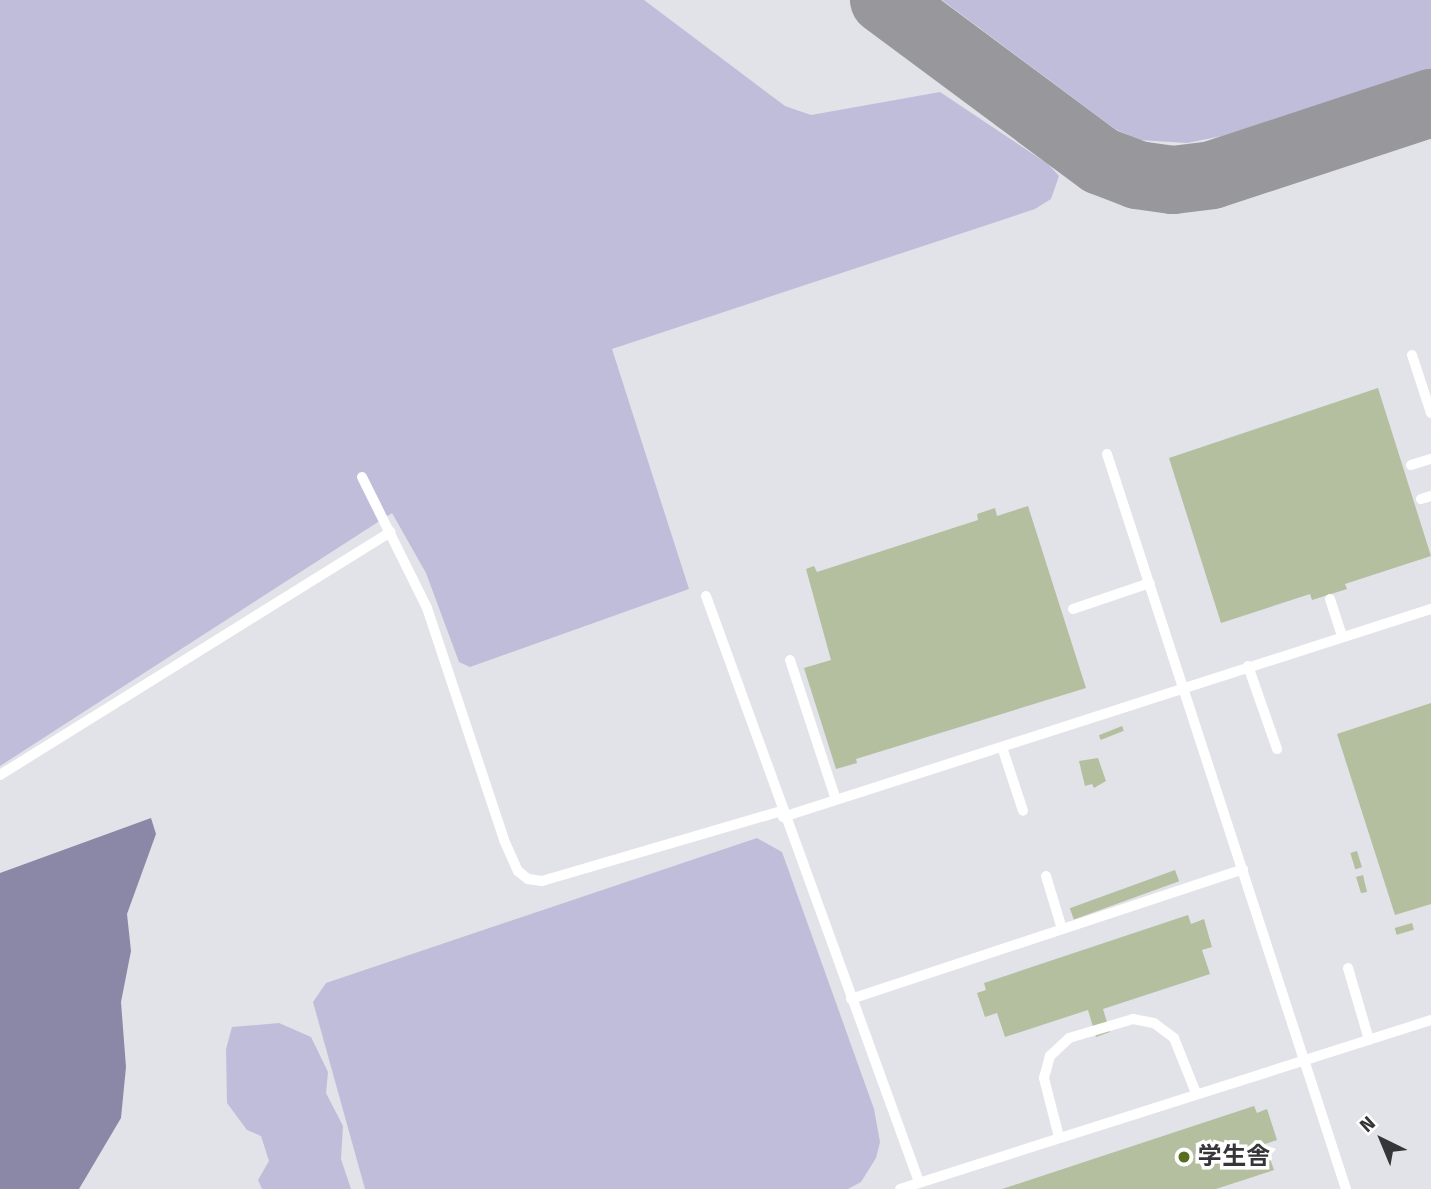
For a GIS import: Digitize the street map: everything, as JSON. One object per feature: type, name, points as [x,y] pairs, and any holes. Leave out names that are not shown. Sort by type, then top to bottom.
[{"type":"lane","points":[[1412,355],[1431,413]]},
{"type":"lane","points":[[1107,454],[1185,687],[1346,1189]]},
{"type":"lane","points":[[1411,466],[1431,459]]},
{"type":"lane","points":[[362,477],[427,608],[509,853],[528,879],[542,881],[836,800],[1431,609]]},
{"type":"lane","points":[[0,775],[391,532]]},
{"type":"lane","points":[[1073,609],[1150,583]]},
{"type":"lane","points":[[706,596],[782,814],[919,1182]]},
{"type":"lane","points":[[1330,599],[1342,637]]},
{"type":"lane","points":[[790,660],[836,800]]},
{"type":"lane","points":[[1248,666],[1277,749]]},
{"type":"lane","points":[[1002,747],[1023,811]]},
{"type":"lane","points":[[851,999],[1243,869]]},
{"type":"lane","points":[[1046,876],[1062,929]]},
{"type":"lane","points":[[1348,968],[1369,1040]]},
{"type":"lane","points":[[1059,1137],[1044,1078],[1050,1056],[1069,1038],[1133,1020],[1154,1023],[1174,1038],[1196,1093]]},
{"type":"lane","points":[[900,1189],[1431,1020]]},
{"type":"shaded area","points":[[0,0],[644,0],[785,106],[811,115],[940,92],[1048,164],[1059,176],[1051,199],[1035,209],[612,349],[689,589],[470,667],[459,662],[426,573],[392,513],[0,766]]},
{"type":"shaded area","points":[[942,0],[1431,0],[1431,69],[1222,136],[1187,143],[1139,140],[1115,129]]},
{"type":"shaded area","points":[[151,818],[156,834],[127,914],[131,951],[121,1002],[126,1067],[121,1118],[79,1189],[0,1189],[0,873]]},
{"type":"shaded area","points":[[757,838],[782,852],[874,1109],[880,1142],[876,1158],[861,1182],[848,1189],[365,1189],[313,1002],[326,983]]},
{"type":"shaded area","points":[[279,1023],[311,1037],[328,1072],[326,1093],[343,1126],[341,1159],[351,1189],[262,1189],[258,1180],[269,1161],[261,1136],[247,1130],[227,1103],[226,1049],[232,1027]]},
{"type":"building","points":[[1378,388],[1431,556],[1345,584],[1347,589],[1312,600],[1310,594],[1221,623],[1169,458]]},
{"type":"building","points":[[1028,506],[1086,688],[856,759],[857,763],[836,769],[804,668],[831,660],[806,569],[814,566],[817,572],[978,520],[977,514],[995,508],[997,516]]},
{"type":"building","points":[[1431,703],[1431,904],[1395,915],[1337,734]]},
{"type":"building","points":[[1122,726],[1124,731],[1101,740],[1099,735]]},
{"type":"building","points":[[1098,758],[1106,781],[1094,788],[1092,784],[1085,786],[1079,761]]},
{"type":"building","points":[[1357,851],[1362,867],[1355,869],[1350,853]]},
{"type":"building","points":[[1175,870],[1179,881],[1074,920],[1070,908]]},
{"type":"building","points":[[1363,875],[1367,892],[1361,893],[1356,877]]},
{"type":"building","points":[[1188,915],[1191,924],[1204,919],[1212,947],[1202,950],[1210,974],[1103,1009],[1110,1032],[1096,1037],[1088,1010],[1005,1037],[997,1013],[985,1017],[977,993],[986,990],[984,983]]},
{"type":"building","points":[[1412,923],[1414,930],[1397,935],[1395,928]]},
{"type":"building","name":"学生舎","points":[[1254,1106],[1257,1113],[1267,1109],[1277,1140],[1265,1144],[1274,1170],[1216,1189],[1002,1189]]},
{"type":"taxiway","points":[[884,0],[1101,161],[1137,175],[1173,180],[1212,175],[1431,103]]},
{"type":"place","name":"学生舎","points":[[1184,1157]]}]
